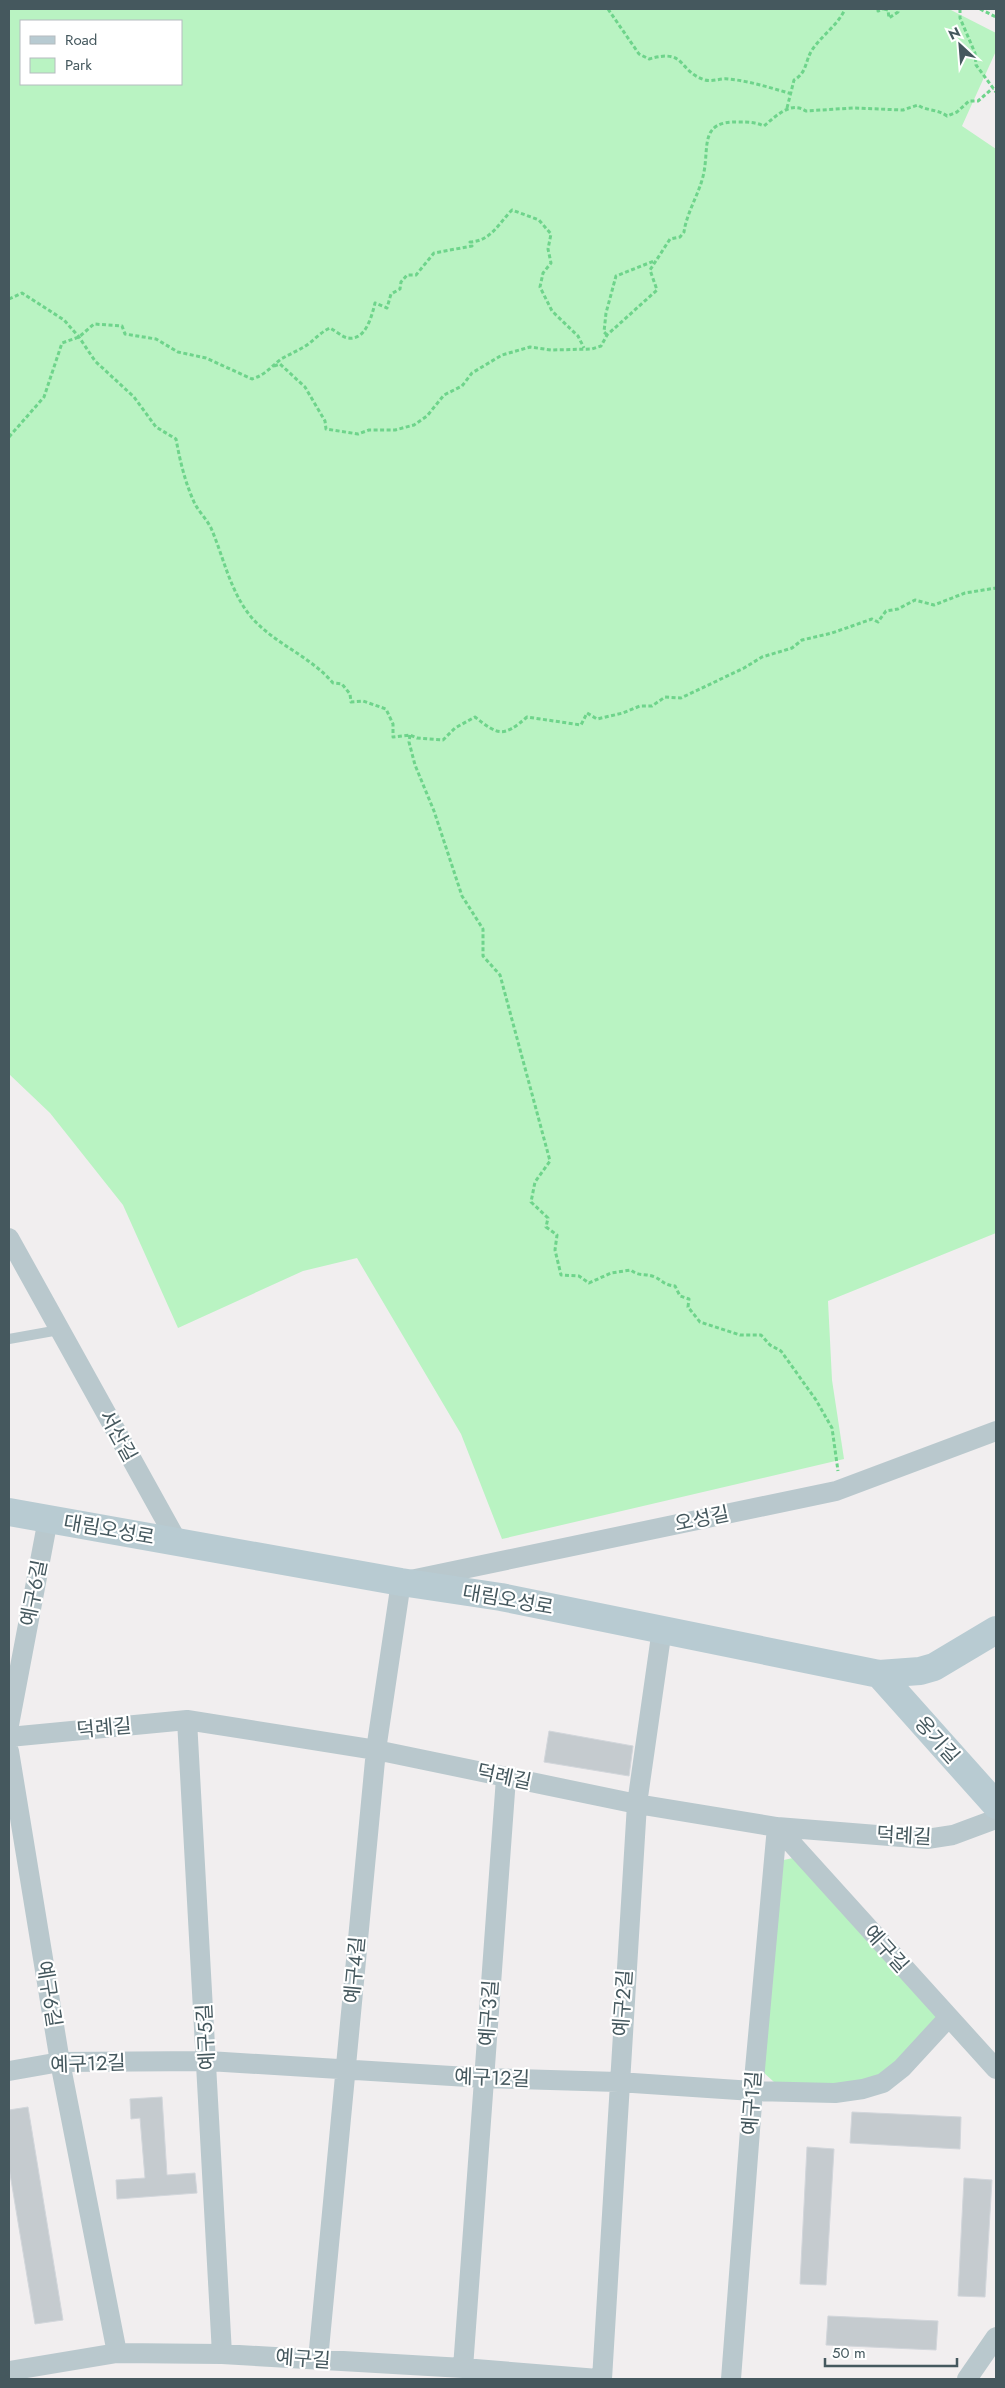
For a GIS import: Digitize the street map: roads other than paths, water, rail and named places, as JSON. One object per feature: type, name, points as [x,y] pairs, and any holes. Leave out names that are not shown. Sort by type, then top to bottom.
[{"type":"street","name":"서산길","points":[[9,1238],[176,1541]]},
{"type":"street","name":"오성길","points":[[401,1582],[836,1491],[996,1431]]},
{"type":"street","name":"대림오성로","points":[[9,1512],[401,1582],[500,1597],[879,1674],[920,1671],[934,1666],[996,1630]]},
{"type":"street","name":"예구6길","points":[[9,1725],[48,1519]]},
{"type":"street","name":"예구4길","points":[[318,2360],[376,1750],[401,1582]]},
{"type":"street","name":"예구2길","points":[[602,2379],[618,2082],[637,1804],[662,1629]]},
{"type":"street","name":"옹기길","points":[[879,1674],[996,1805]]},
{"type":"street","name":"덕례길","points":[[9,1737],[187,1720],[376,1750],[637,1804],[777,1827],[927,1839],[953,1835],[996,1820]]},
{"type":"street","name":"예구5길","points":[[187,1720],[208,2062],[222,2354]]},
{"type":"street","name":"예구6길","points":[[9,1751],[60,2062],[117,2353]]},
{"type":"street","name":"예구3길","points":[[462,2368],[506,1778]]},
{"type":"street","name":"예구길","points":[[777,1827],[996,2069]]},
{"type":"street","name":"예구1길","points":[[731,2379],[753,2091],[777,1827]]},
{"type":"street","name":"예구12길","points":[[9,2071],[60,2062],[208,2062],[484,2078],[618,2082],[753,2091],[835,2093],[863,2089],[883,2083],[902,2068],[948,2018]]},
{"type":"street","points":[[967,2379],[996,2337]]},
{"type":"street","name":"예구길","points":[[9,2371],[117,2353],[222,2354],[462,2368],[598,2379]]},
{"type":"lane","points":[[9,1339],[59,1330]]}]
